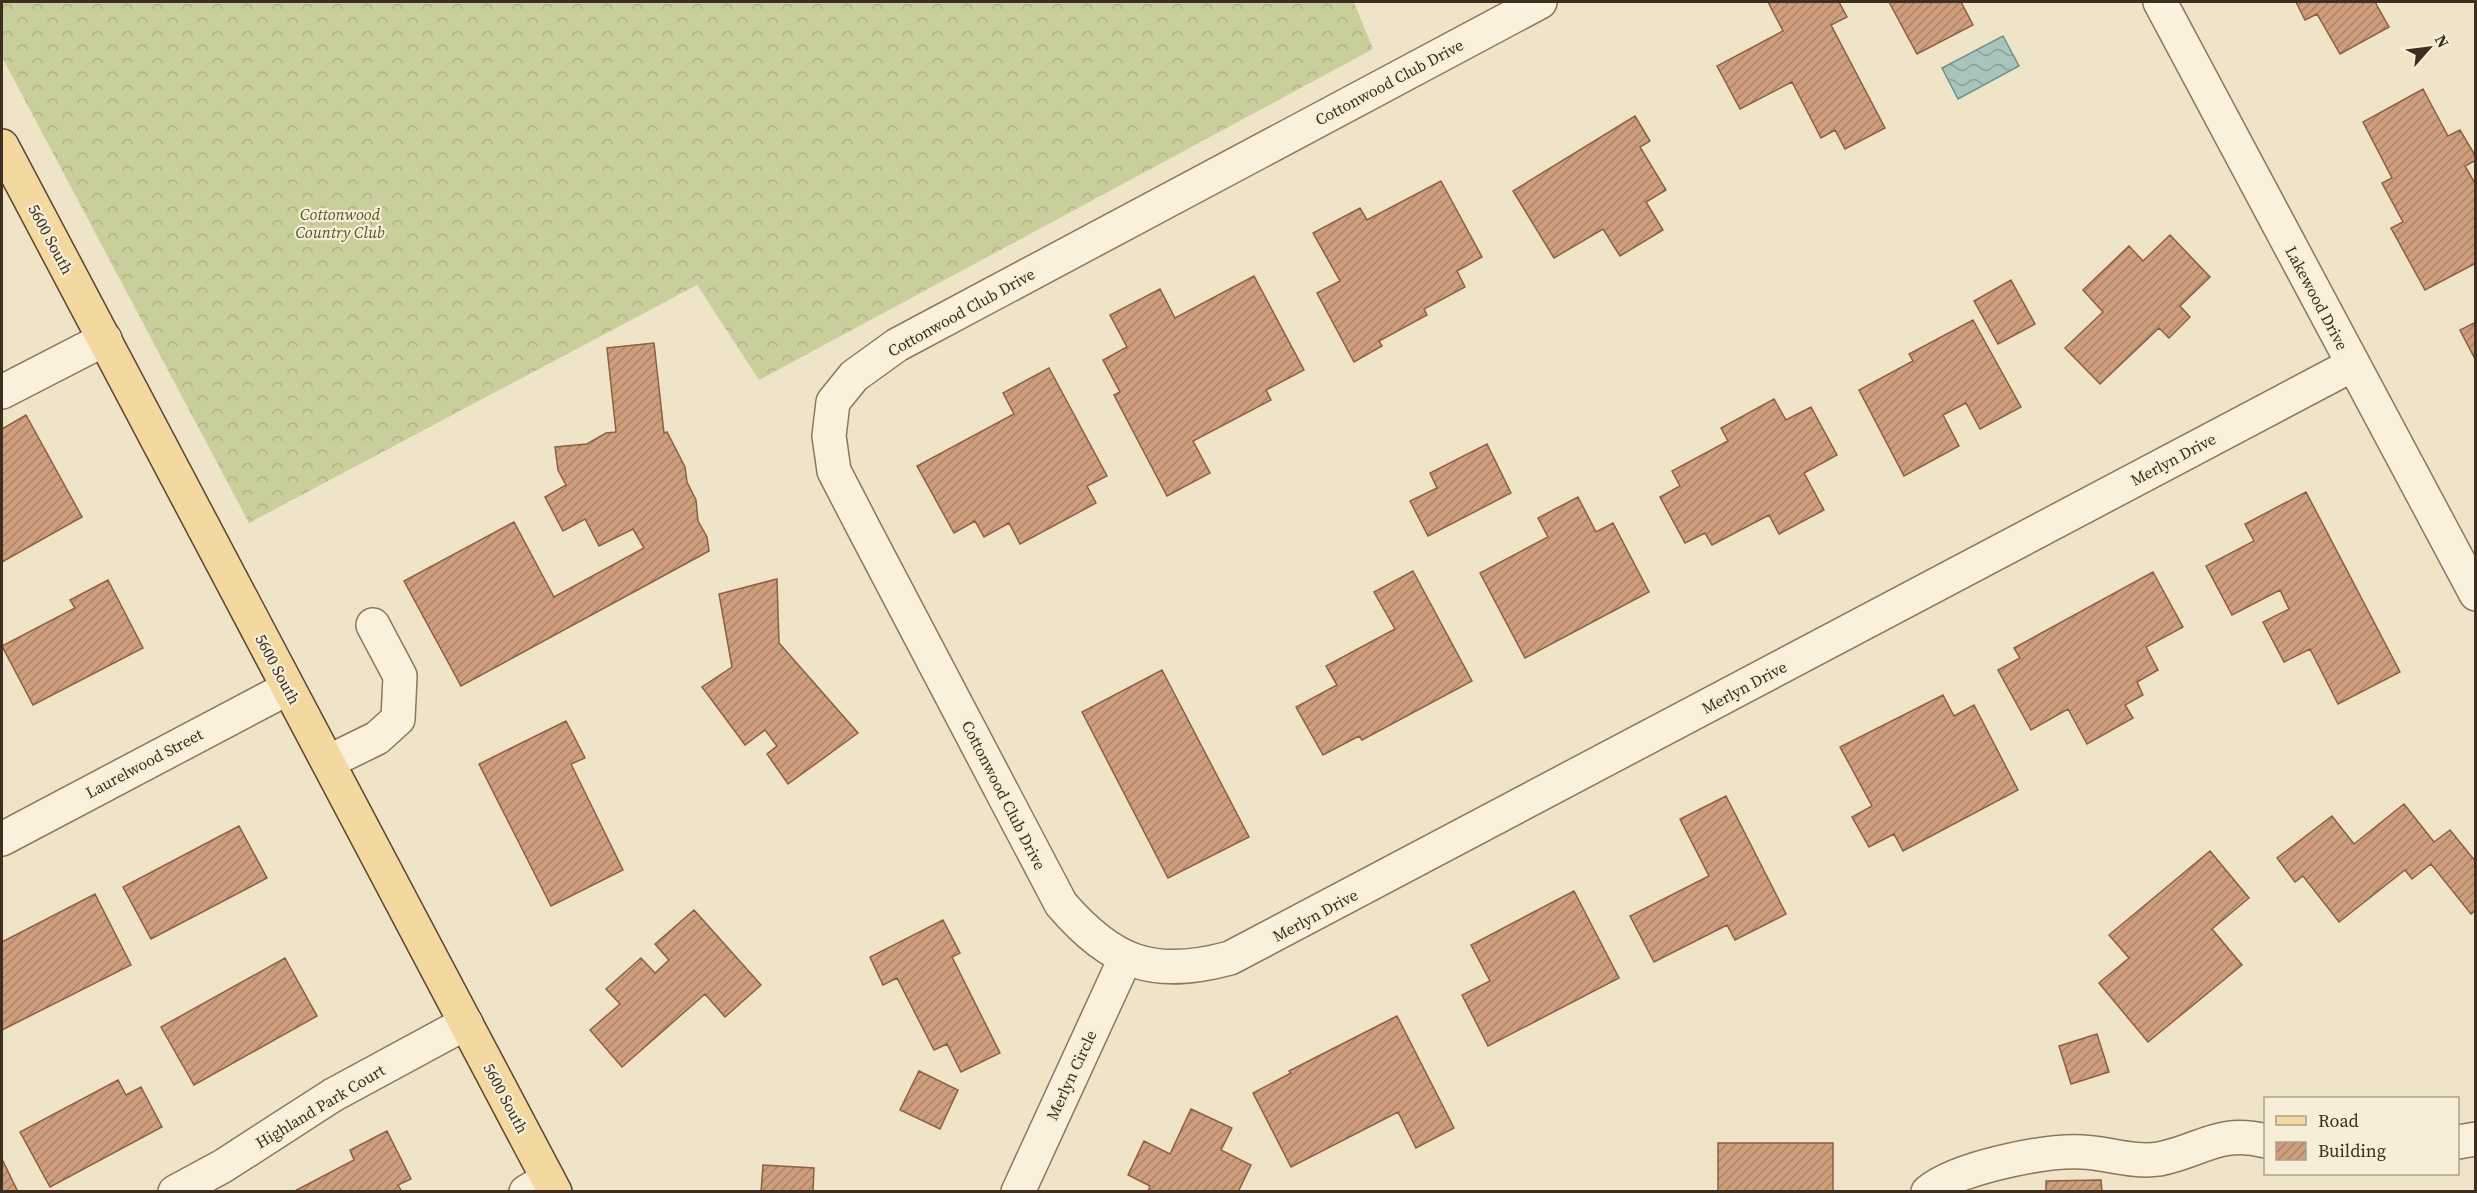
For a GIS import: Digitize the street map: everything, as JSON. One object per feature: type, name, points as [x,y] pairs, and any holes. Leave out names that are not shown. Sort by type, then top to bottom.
[{"type":"main road","name":"5600 South","points":[[2,146],[466,1023],[543,1187]]},
{"type":"street","name":"Cottonwood Club Drive","points":[[1125,959],[1086,934],[1061,904],[859,520],[834,471],[829,436],[833,402],[854,376],[897,345],[1540,2]]},
{"type":"street","name":"Lakewood Drive","points":[[2160,2],[2475,594]]},
{"type":"street","points":[[2,392],[105,339]]},
{"type":"street","name":"Merlyn Drive","points":[[1125,959],[1163,967],[1198,967],[1230,958],[2352,364]]},
{"type":"street","points":[[328,762],[377,738],[398,719],[400,676],[373,625]]},
{"type":"street","name":"Laurelwood Street","points":[[2,839],[288,688]]},
{"type":"street","name":"Merlyn Circle","points":[[1018,1191],[1125,959]]},
{"type":"street","name":"Highland Park Court","points":[[175,1191],[223,1166],[333,1095],[466,1023]]},
{"type":"street","points":[[1928,1191],[1938,1183],[1960,1174],[2037,1155],[2082,1152],[2136,1160],[2159,1159],[2229,1137],[2249,1136],[2264,1141]]},
{"type":"street","points":[[2459,1142],[2475,1139]]},
{"type":"green space","name":"Cottonwood Country Club","points":[[2,2],[1354,2],[1373,49],[759,380],[697,285],[249,523],[2,57]]},
{"type":"water","points":[[2003,36],[2019,66],[1958,99],[1942,68]]},
{"type":"building","points":[[1768,2],[1839,2],[1847,17],[1831,25],[1885,128],[1845,149],[1835,130],[1821,138],[1792,82],[1740,109],[1717,66],[1783,31]]},
{"type":"building","points":[[1889,2],[1961,2],[1973,25],[1917,54]]},
{"type":"building","points":[[2296,2],[2375,2],[2389,27],[2340,54],[2317,14],[2305,20]]},
{"type":"building","points":[[2423,89],[2448,136],[2460,130],[2476,157],[2476,160],[2465,166],[2476,185],[2476,263],[2425,290],[2391,228],[2403,222],[2382,183],[2392,178],[2363,122]]},
{"type":"building","points":[[1635,116],[1650,141],[1640,147],[1666,190],[1646,202],[1663,230],[1620,256],[1603,229],[1554,258],[1513,191]]},
{"type":"building","points":[[1441,181],[1482,257],[1457,271],[1465,287],[1424,309],[1427,315],[1379,341],[1382,346],[1354,362],[1317,293],[1340,281],[1313,233],[1360,208],[1367,220]]},
{"type":"building","points":[[2170,235],[2210,277],[2180,306],[2190,317],[2169,338],[2159,328],[2100,384],[2065,348],[2103,312],[2083,290],[2129,246],[2143,261]]},
{"type":"building","points":[[1254,276],[1304,370],[1266,390],[1271,400],[1193,441],[1210,473],[1167,496],[1114,395],[1120,392],[1103,360],[1127,347],[1110,315],[1160,289],[1175,318]]},
{"type":"building","points":[[2011,280],[2035,324],[1998,344],[1974,301]]},
{"type":"building","points":[[1973,320],[2021,407],[1980,429],[1966,403],[1943,415],[1959,446],[1904,476],[1859,390],[1913,361],[1909,354]]},
{"type":"building","points":[[2476,322],[2476,361],[2460,330]]},
{"type":"building","points":[[654,343],[664,433],[667,432],[685,467],[687,482],[696,500],[698,521],[707,537],[709,551],[461,686],[404,581],[514,522],[554,597],[644,548],[633,529],[599,546],[585,519],[563,531],[545,497],[566,485],[558,470],[555,447],[587,444],[606,433],[616,432],[607,348]]},
{"type":"building","points":[[1049,368],[1107,476],[1087,486],[1096,503],[1020,544],[1009,523],[984,537],[975,521],[954,533],[917,466],[1014,414],[1003,393]]},
{"type":"building","points":[[1774,399],[1786,420],[1811,407],[1837,455],[1804,473],[1824,510],[1779,534],[1769,515],[1712,545],[1705,533],[1685,543],[1660,497],[1680,486],[1672,471],[1728,441],[1721,428]]},
{"type":"building","points":[[26,415],[82,517],[2,562],[2,429]]},
{"type":"building","points":[[1487,444],[1511,493],[1428,536],[1410,501],[1437,488],[1430,473]]},
{"type":"building","points":[[2306,492],[2400,672],[2338,704],[2310,649],[2284,662],[2263,622],[2289,609],[2280,590],[2232,615],[2206,566],[2254,541],[2245,524]]},
{"type":"building","points":[[1578,497],[1596,532],[1613,523],[1649,592],[1525,658],[1480,573],[1548,537],[1538,518]]},
{"type":"building","points":[[1413,571],[1472,681],[1362,740],[1359,736],[1323,755],[1296,707],[1337,685],[1326,666],[1395,629],[1374,592]]},
{"type":"building","points":[[2153,572],[2183,627],[2146,647],[2158,670],[2137,682],[2143,695],[2125,705],[2133,718],[2087,744],[2068,709],[2031,730],[1998,670],[2020,658],[2014,648]]},
{"type":"building","points":[[777,579],[779,643],[858,733],[788,784],[767,754],[777,746],[765,730],[745,745],[702,687],[732,667],[719,594]]},
{"type":"building","points":[[108,580],[143,648],[33,705],[2,646],[75,608],[70,600]]},
{"type":"building","points":[[1162,670],[1249,837],[1168,878],[1082,712]]},
{"type":"building","points":[[1943,695],[1954,716],[1974,705],[2018,790],[1903,851],[1894,834],[1869,847],[1852,817],[1872,806],[1840,747]]},
{"type":"building","points":[[566,721],[585,758],[571,764],[623,870],[551,906],[479,764]]},
{"type":"building","points":[[1726,796],[1786,914],[1735,940],[1727,925],[1654,962],[1630,916],[1709,876],[1680,819]]},
{"type":"building","points":[[2404,804],[2434,842],[2450,830],[2476,862],[2476,910],[2471,914],[2431,864],[2412,879],[2405,870],[2339,922],[2303,876],[2295,882],[2277,858],[2332,816],[2354,844]]},
{"type":"building","points":[[239,826],[267,878],[151,939],[123,887]]},
{"type":"building","points":[[2210,851],[2249,898],[2212,929],[2242,965],[2148,1042],[2099,983],[2129,958],[2109,935]]},
{"type":"building","points":[[1574,891],[1619,978],[1488,1046],[1462,995],[1490,981],[1471,945]]},
{"type":"building","points":[[95,894],[131,965],[2,1030],[2,942]]},
{"type":"building","points":[[694,910],[761,985],[725,1017],[705,994],[622,1067],[590,1030],[620,1004],[606,989],[641,958],[655,973],[669,960],[655,944]]},
{"type":"building","points":[[943,920],[960,953],[952,957],[1000,1053],[961,1072],[947,1044],[934,1050],[897,978],[883,985],[870,957]]},
{"type":"building","points":[[285,958],[317,1016],[194,1085],[161,1027]]},
{"type":"building","points":[[1397,1016],[1454,1128],[1416,1148],[1398,1112],[1291,1167],[1253,1093],[1291,1073],[1289,1071]]},
{"type":"building","points":[[2097,1034],[2109,1072],[2071,1084],[2059,1046]]},
{"type":"building","points":[[919,1071],[958,1090],[940,1129],[900,1110]]},
{"type":"building","points":[[118,1080],[126,1095],[141,1087],[162,1127],[50,1187],[20,1132]]},
{"type":"building","points":[[1191,1109],[1232,1128],[1221,1150],[1251,1165],[1238,1192],[1148,1192],[1150,1186],[1128,1175],[1144,1141],[1170,1154]]},
{"type":"building","points":[[387,1131],[411,1179],[398,1185],[402,1192],[293,1192],[354,1160],[350,1150]]},
{"type":"building","points":[[1718,1143],[1833,1143],[1833,1192],[1718,1192]]},
{"type":"building","points":[[2,1159],[18,1192],[2,1192]]},
{"type":"building","points":[[763,1165],[814,1168],[813,1192],[761,1192]]},
{"type":"building","points":[[2101,1180],[2102,1192],[2046,1192],[2046,1181]]}]
